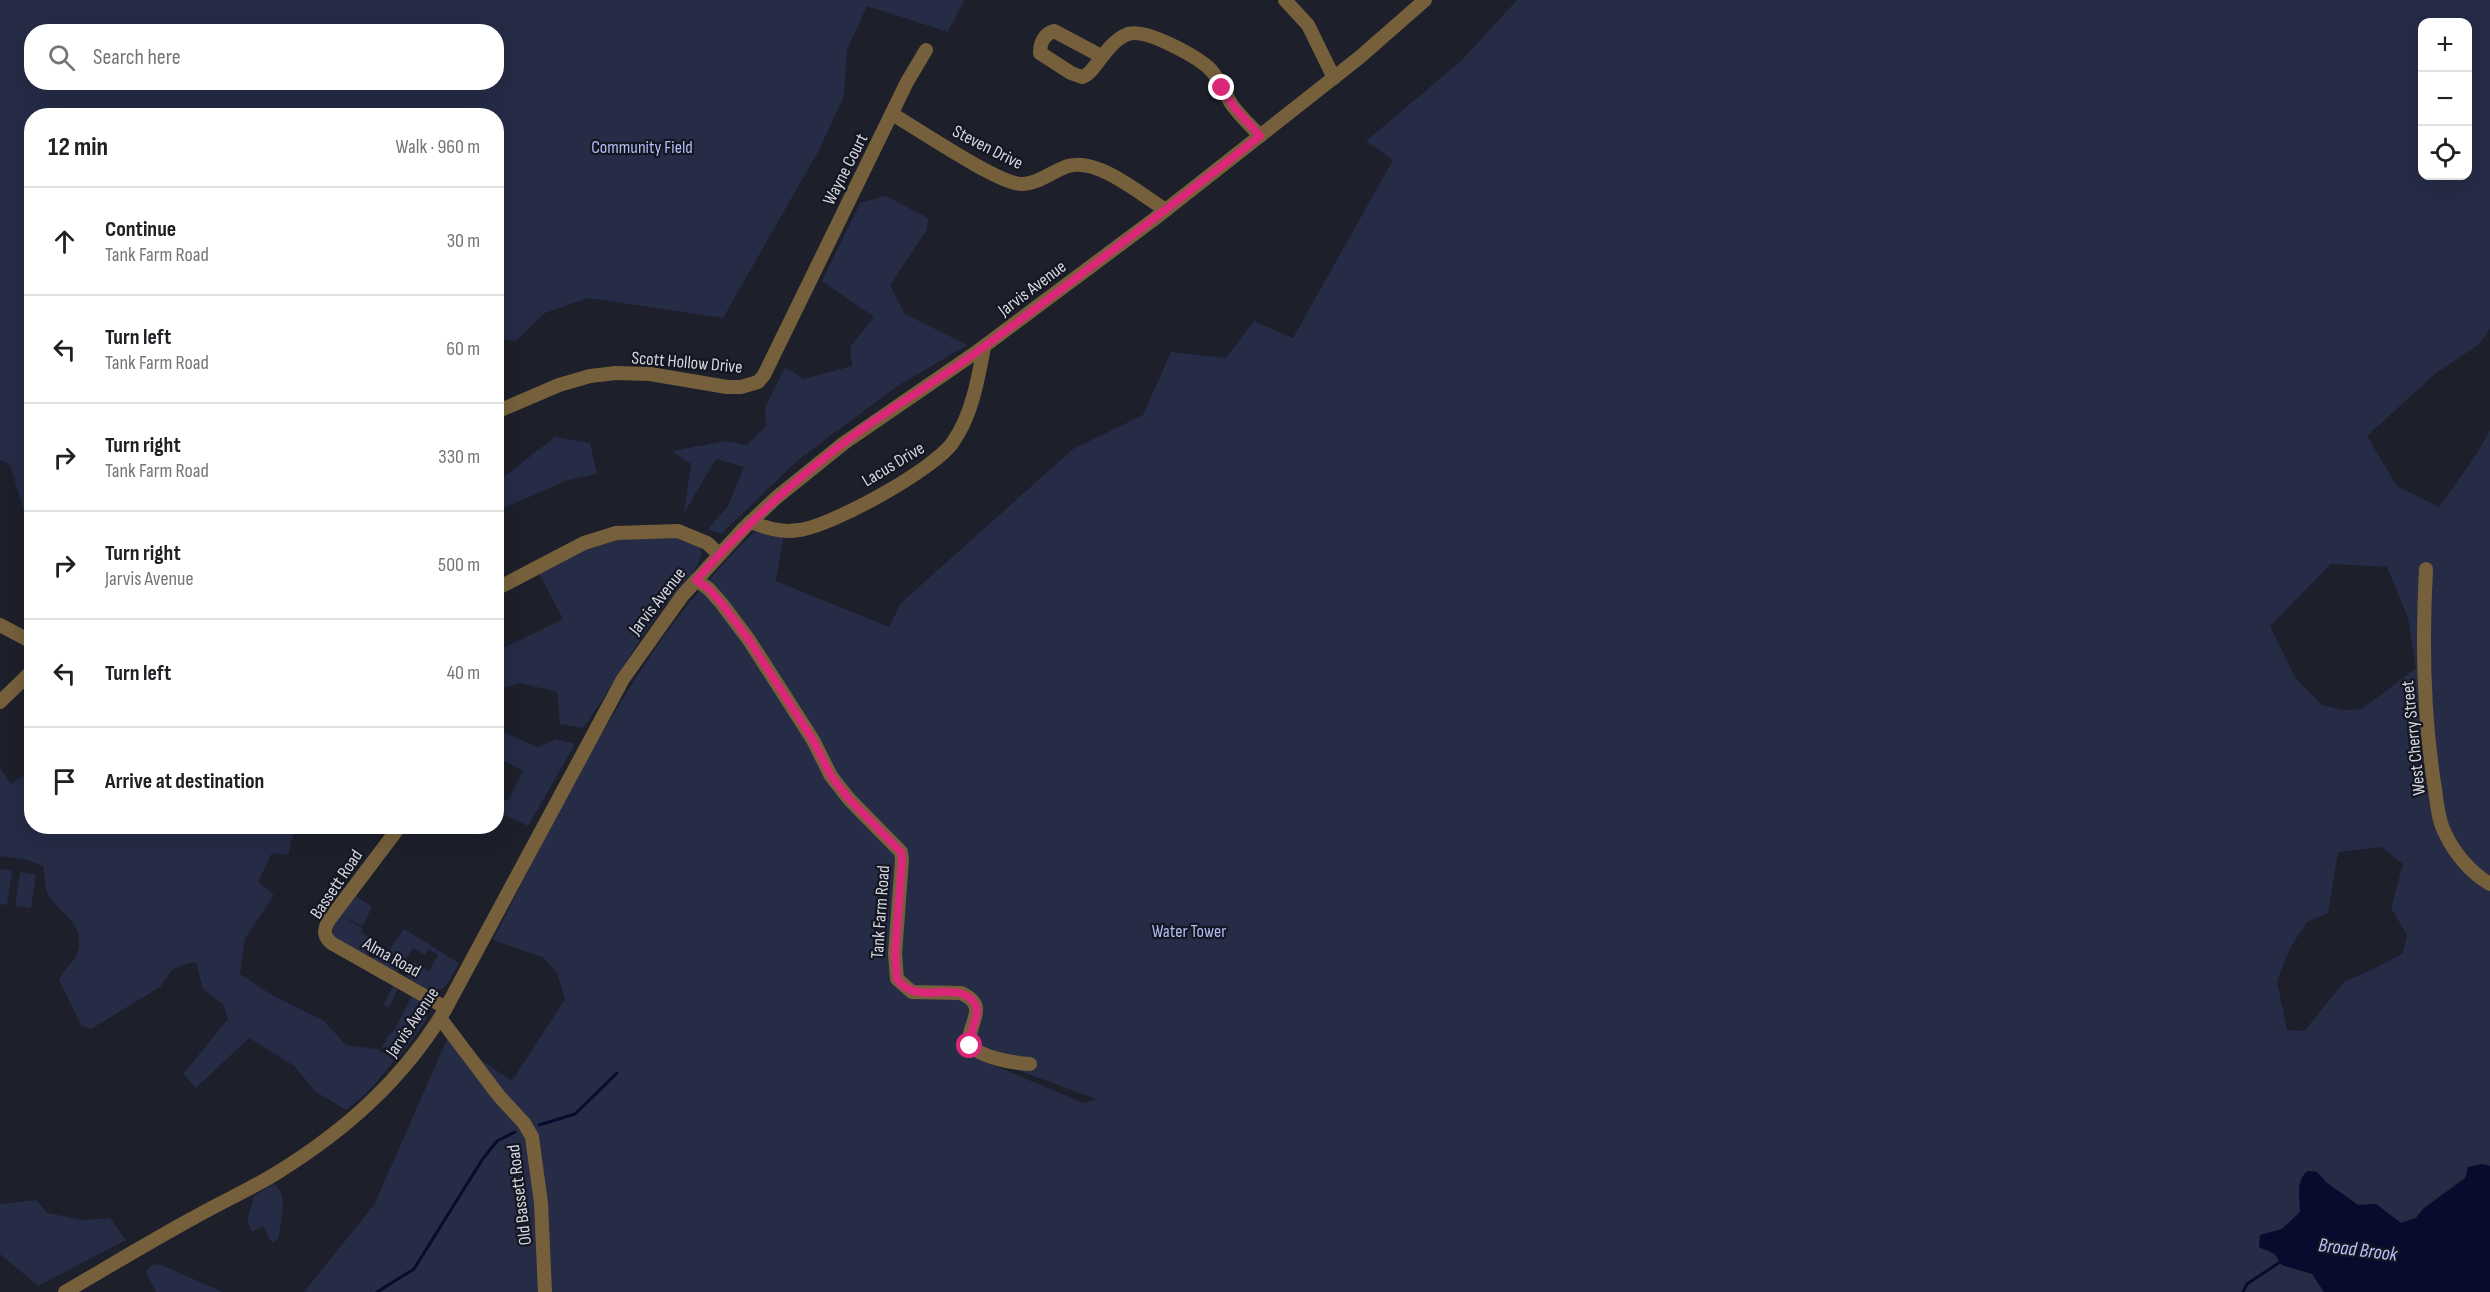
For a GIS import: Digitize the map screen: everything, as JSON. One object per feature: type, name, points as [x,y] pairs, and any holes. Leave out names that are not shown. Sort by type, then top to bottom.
[{"type":"street","points":[[1285,0],[1308,25],[1334,78]]},
{"type":"street","name":"Jarvis Avenue","points":[[64,1292],[274,1174],[327,1140],[356,1118],[389,1084],[443,1013],[622,679],[653,634],[696,580],[750,522],[844,442],[984,347],[1166,210],[1334,78],[1425,0]]},
{"type":"street","points":[[1101,56],[1120,38],[1136,33],[1182,51],[1211,70],[1234,107],[1260,136]]},
{"type":"street","name":"Wayne Court","points":[[799,306],[907,82],[926,50]]},
{"type":"street","name":"Steven Drive","points":[[892,114],[974,163],[1018,184],[1030,183],[1066,166],[1087,165],[1116,178],[1166,210]]},
{"type":"street","name":"Scott Hollow Drive","points":[[504,409],[559,385],[600,375],[650,374],[727,387],[753,385],[764,375],[799,306]]},
{"type":"street","name":"Lacus Drive","points":[[750,522],[775,530],[811,528],[900,484],[928,467],[947,450],[958,434],[974,394],[984,347]]},
{"type":"street","points":[[504,585],[584,543],[616,533],[678,531],[707,543],[719,554]]},
{"type":"street","name":"West Cherry Street","points":[[2426,569],[2423,621],[2424,670],[2429,752],[2439,816],[2444,833],[2467,866],[2490,884]]},
{"type":"street","name":"Tank Farm Road","points":[[696,580],[709,589],[749,640],[813,740],[831,776],[849,799],[901,852],[895,954],[897,979],[912,992],[961,993],[967,996],[974,1002],[977,1009],[969,1035],[970,1046],[979,1052],[1014,1063],[1030,1064]]},
{"type":"street","points":[[0,626],[24,638]]},
{"type":"street","points":[[0,702],[24,679]]},
{"type":"street","name":"Bassett Road","points":[[324,934],[329,920],[394,834]]},
{"type":"street","name":"Alma Road","points":[[324,934],[326,939],[333,944],[443,1013]]},
{"type":"street","name":"Old Bassett Road","points":[[443,1013],[499,1096],[524,1123],[532,1137],[541,1203],[545,1292]]},
{"type":"green space","name":"Community Field","points":[[0,0],[964,0],[948,32],[867,6],[847,50],[844,96],[818,152],[723,318],[588,298],[545,313],[516,341],[504,339],[504,108],[24,108],[24,512],[10,465],[0,460]]},
{"type":"green space","name":"Water Tower","points":[[1517,0],[2490,0],[2490,329],[2479,344],[2435,374],[2367,436],[2397,486],[2439,507],[2476,455],[2490,430],[2490,1166],[2482,1164],[2424,1208],[2416,1218],[2401,1223],[2376,1204],[2358,1205],[2327,1183],[2317,1172],[2299,1185],[2300,1212],[2282,1229],[2260,1235],[2282,1265],[2312,1274],[2324,1292],[304,1292],[374,1205],[448,1037],[512,1081],[565,999],[557,973],[544,958],[493,940],[572,786],[615,711],[672,625],[730,557],[754,532],[784,534],[776,581],[889,627],[901,603],[1073,449],[1143,415],[1171,352],[1226,358],[1254,321],[1293,338],[1393,160],[1366,141],[1462,60]],"holes":[[[2331,564],[2387,567],[2408,618],[2416,668],[2362,709],[2344,710],[2322,705],[2296,679],[2270,626]],[[2381,847],[2403,864],[2391,908],[2407,935],[2403,953],[2372,970],[2345,981],[2304,1031],[2287,1030],[2277,981],[2290,948],[2307,922],[2328,913],[2338,852]],[[966,1051],[1096,1099],[1096,1100],[1084,1103],[966,1054]]]},
{"type":"green space","points":[[886,196],[928,218],[927,230],[890,285],[905,314],[967,345],[896,387],[798,460],[721,534],[708,529],[728,506],[744,467],[716,459],[684,513],[691,464],[672,451],[726,441],[747,445],[766,426],[765,407],[785,367],[804,379],[852,366],[850,347],[874,317],[822,281],[860,203]]},
{"type":"green space","points":[[555,437],[590,443],[597,474],[568,480],[504,508],[504,477]]},
{"type":"green space","points":[[678,535],[697,542],[702,553],[689,578],[647,630],[583,728],[560,724],[557,692],[520,683],[504,688],[504,648],[563,619],[538,572],[605,540]]},
{"type":"green space","points":[[504,731],[538,747],[556,739],[575,744],[528,826],[504,814],[504,799],[508,800],[523,771],[504,761]]},
{"type":"green space","points":[[0,768],[11,784],[24,775],[24,834],[293,834],[288,855],[272,853],[258,882],[274,895],[245,939],[240,974],[270,994],[324,1021],[346,1045],[376,1049],[394,1059],[393,1062],[370,1090],[346,1110],[316,1092],[294,1066],[249,1038],[196,1088],[183,1074],[228,1019],[223,1004],[203,989],[196,963],[188,963],[172,970],[160,987],[91,1029],[81,1025],[59,980],[78,951],[79,936],[76,928],[48,894],[43,866],[27,860],[0,856]]},
{"type":"green space","points":[[0,869],[12,871],[7,905],[0,904]]},
{"type":"green space","points":[[20,872],[36,875],[31,908],[15,906]]},
{"type":"green space","points":[[356,896],[372,907],[363,926],[343,917],[362,928],[361,932],[375,942],[366,956],[334,937],[333,932],[339,915]]},
{"type":"green space","points":[[404,929],[459,963],[442,989],[427,990],[406,976],[414,962],[429,971],[438,955],[428,949],[425,955],[413,948],[397,973],[372,960],[378,951],[387,953]]},
{"type":"green space","points":[[393,986],[398,988],[389,1008],[383,1005]]},
{"type":"green space","points":[[412,996],[424,1004],[427,1019],[398,1059],[382,1047],[393,1032]]},
{"type":"green space","points":[[274,1184],[282,1195],[283,1209],[279,1238],[272,1243],[263,1226],[252,1232],[247,1221],[254,1196]]},
{"type":"green space","points":[[36,1200],[47,1213],[83,1220],[110,1218],[126,1240],[38,1286],[0,1254],[0,1204]]},
{"type":"green space","points":[[155,1264],[223,1292],[156,1292],[146,1273],[149,1267]]},
{"type":"water","points":[[2482,1164],[2490,1166],[2490,1292],[2324,1292],[2312,1274],[2282,1265],[2275,1254],[2259,1247],[2260,1235],[2282,1229],[2300,1212],[2300,1184],[2308,1171],[2317,1172],[2327,1183],[2358,1205],[2376,1204],[2401,1223],[2416,1218],[2424,1208],[2465,1179],[2468,1167]]},
{"type":"waterway","points":[[539,1125],[575,1114],[617,1073]]},
{"type":"waterway","points":[[377,1292],[414,1269],[482,1160],[497,1141],[515,1132]]},
{"type":"waterway","name":"Broad Brook","points":[[2243,1292],[2247,1284],[2283,1260]]},
{"type":"route","points":[[970,1046],[969,1035],[977,1009],[974,1002],[961,993],[912,992],[900,984],[897,979],[895,954],[901,852],[849,799],[831,776],[813,740],[749,640],[709,589],[696,580],[761,511],[809,470],[862,429],[984,347],[1154,220],[1260,136],[1234,107],[1222,88]]}]
